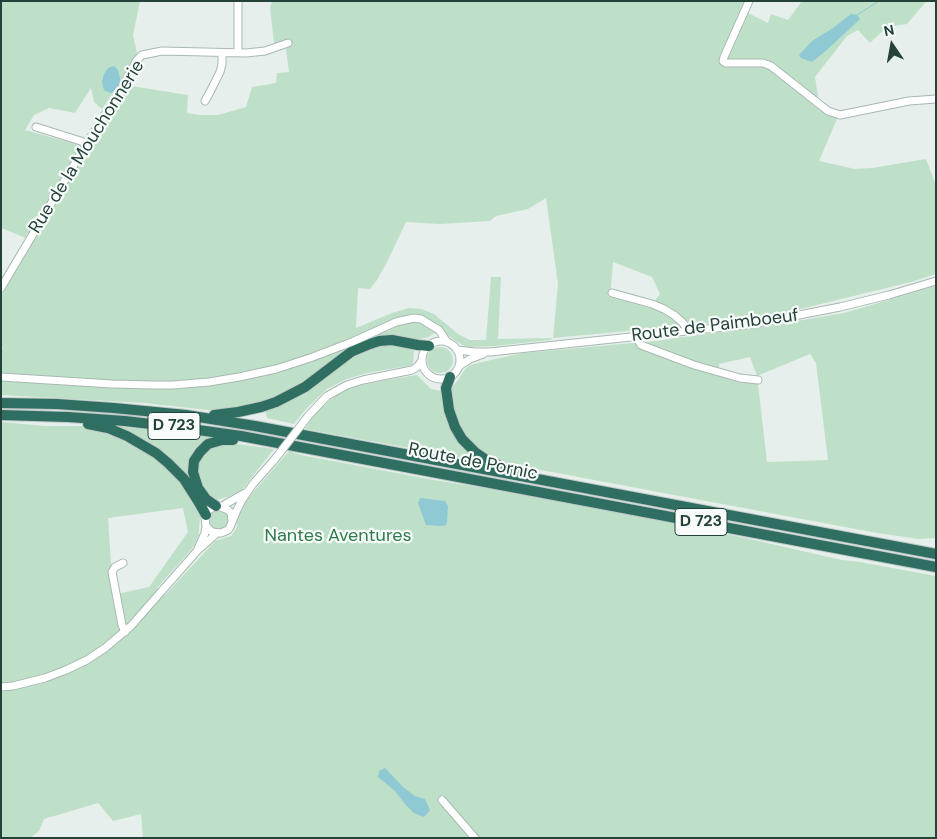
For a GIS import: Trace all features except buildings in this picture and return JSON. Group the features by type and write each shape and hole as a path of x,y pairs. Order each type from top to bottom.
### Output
{"highway":[{"path":"186,415 198,413 227,414 276,402 304,387 351,352 379,341 392,340 418,346 432,344"},
{"path":"450,377 446,388 449,410 462,439 485,459 504,467 521,471 531,477"},
{"name":"Route de Pornic","path":"1,403 98,406 186,415 294,432 936,554"},
{"name":"Route de Pornic","path":"1,415 125,421 241,436 936,567"},
{"path":"68,417 78,422 108,428 127,436 156,453 184,479 198,500 206,520"},
{"path":"219,506 206,499 198,488 193,472 196,458 204,447 215,441 222,440 267,444 279,443"}],"street":[{"path":"238,1 238,53"},
{"path":"748,1 724,57 723,61 726,63 763,63 771,66 828,111 840,116 909,101 936,99"},
{"name":"Rue de la Mouchonnerie","path":"1,288 137,60 142,55 162,52 246,53 288,43"},
{"path":"204,101 220,72 222,53"},
{"path":"36,127 87,143"},
{"name":"Route de Paimboeuf","path":"457,350 490,352 753,324 824,311 936,281"},
{"path":"612,293 664,309 682,322 689,331"},
{"path":"1,377 145,385 208,382 276,369 310,358 396,322 408,319 421,319 433,326 457,350 460,358 459,366 456,372 445,379 437,379 428,374 418,372 400,373 346,385 327,396 309,415 249,490 242,500 228,530 217,533 210,530 206,520"},
{"path":"400,373 417,367 422,361 424,353 436,338 437,333 433,326"},
{"path":"637,336 641,345 694,365 740,378 758,380"},
{"path":"432,344 447,342"},
{"name":"Route de Paimboeuf","path":"459,366 470,359 490,352"},
{"path":"422,361 428,374"},
{"path":"197,551 205,533 206,520 210,510 237,498 249,490"},
{"path":"219,506 228,510 232,520"},
{"path":"1,687 45,678 87,660 99,652 125,632 197,551 217,533"},
{"path":"123,563 114,566 112,572 125,632"},
{"path":"442,800 475,838"}],"green space":[{"path":"1,1 140,1 133,35 137,53 121,81 118,70 110,67 106,71 102,78 103,88 107,92 113,93 102,109 94,102 91,88 75,113 49,108 34,115 25,130 90,148 125,85 188,95 187,113 218,115 246,107 252,87 276,83 277,73 289,72 285,41 274,43 270,7 272,1 746,1 742,10 768,23 771,14 788,20 802,1 929,1 925,3 907,24 887,27 870,43 858,30 847,36 815,77 818,96 812,105 837,119 819,161 855,169 926,159 936,185 936,274 911,282 784,313 703,324 553,338 550,340 495,346 467,347 445,333 432,334 429,337 420,339 414,349 413,365 367,373 347,379 327,389 306,409 294,424 267,418 264,403 217,411 144,403 1,395 1,351 3,348 1,346 1,279 26,238 1,228","holes":["546,198 558,284 553,338 498,339 501,277 491,277 486,340 470,340 458,334 434,314 421,309 409,308 356,328 358,288 370,289 377,280 406,222 439,224 490,221 496,216 528,209","613,262 652,277 660,294 649,308 610,297"]},
{"path":"936,286 935,538 919,539 877,533 509,464 477,447 472,455 481,462 305,429 316,411 337,395 353,387 417,375 431,389 450,390 470,365 523,353 654,341 773,325 844,313","holes":["810,354 816,363 828,460 767,462 758,384 742,382 719,375 719,364 750,357 757,376"]},
{"path":"440,347 449,351 453,360 449,369 440,373 431,369 427,360 431,351"},
{"name":"Nantes Aventures","path":"1,422 46,426 127,426 207,436 213,449 219,445 230,443 274,449 242,490 228,497 215,500 200,516 198,542 157,588 165,595 215,541 231,536 237,527 236,512 289,451 301,455 434,480 549,498 741,537 842,560 936,576 936,838 143,838 141,814 113,821 98,803 44,819 39,831 30,838 1,838","holes":["183,508 188,532 149,587 113,595 108,518"]},
{"path":"215,509 223,509 229,515 229,523 223,529 215,529 209,523 209,515"}],"water":[{"path":"851,14 857,15 860,19 828,49 812,62 801,58 799,55 812,41"},
{"path":"114,66 118,70 121,81 113,93 111,93 105,91 102,81 107,69"},
{"path":"420,498 445,501 448,506 446,525 426,525 418,503"},
{"path":"385,768 403,787 415,796 425,799 430,810 424,817 414,813 395,791 378,777 379,771"}],"waterway":[{"path":"857,15 879,1"}]}
